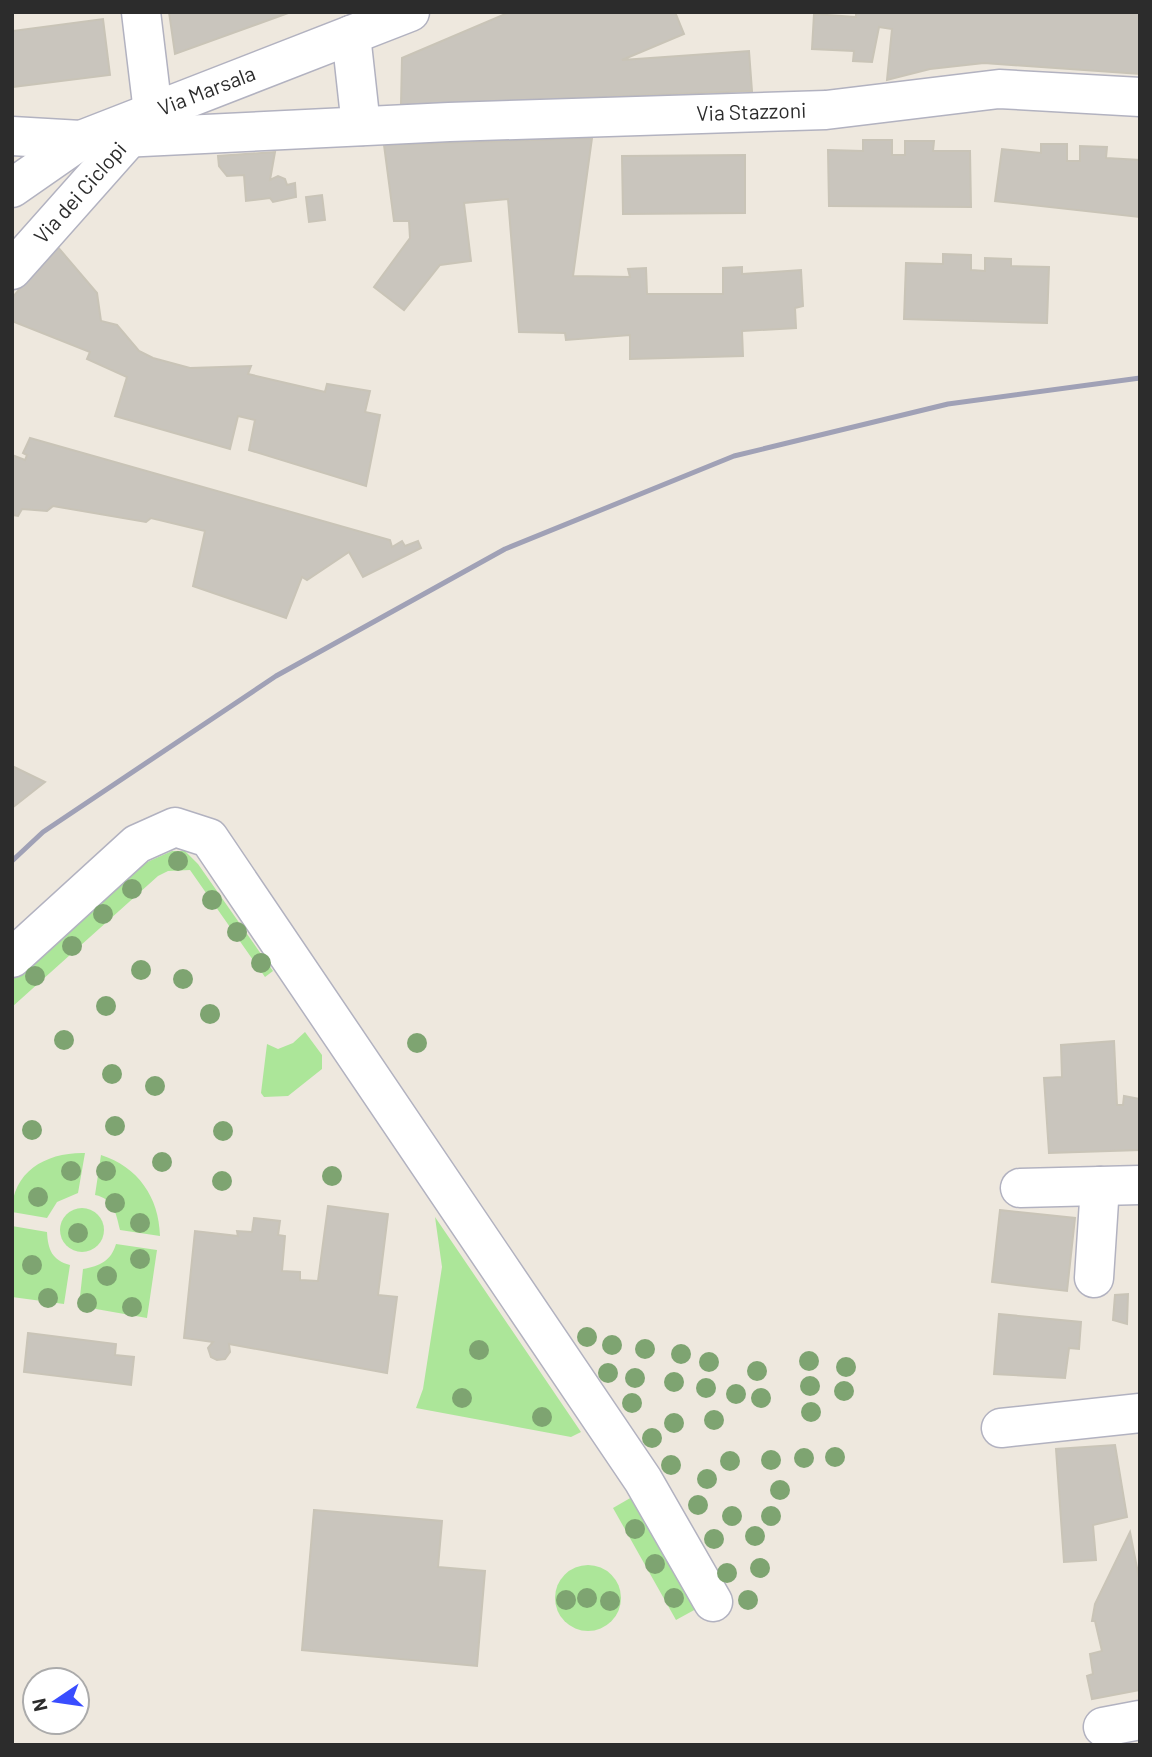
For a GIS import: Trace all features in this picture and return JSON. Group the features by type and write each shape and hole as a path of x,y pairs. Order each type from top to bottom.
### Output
{"street":[{"path":"141,12 144,122"},
{"name":"Via Marsala","path":"12,188 81,140 144,122 399,14"},
{"path":"351,35 361,126"},
{"name":"Via Stazzoni","path":"144,122 361,126 826,110 999,89 1140,97"},
{"name":"Via dei Ciclopi","path":"12,270 144,122"},
{"path":"12,136 81,140"},
{"path":"12,958 137,844 175,827 209,838 643,1480 713,1602"},
{"path":"1020,1188 1140,1185"},
{"path":"1094,1279 1100,1186"},
{"path":"1001,1428 1139,1416"},
{"path":"1103,1727 1140,1720"}],"green space":[{"path":"172,851 185,851 198,864 273,971 265,977 190,870 168,871 158,876 12,1007 12,980 145,863"},
{"path":"305,1032 322,1055 322,1069 288,1096 264,1097 261,1093 267,1044 278,1049 293,1043"},
{"path":"85,1153 78,1193 57,1202 47,1218 12,1212 18,1185 34,1167 58,1156"},
{"path":"101,1155 126,1167 144,1185 156,1209 160,1236 120,1230 110,1203 95,1195"},
{"path":"82,1208 98,1214 104,1230 98,1246 82,1252 66,1246 60,1230 66,1214"},
{"path":"435,1217 581,1432 571,1437 416,1408 423,1389 442,1267"},
{"path":"12,1226 47,1232 52,1253 70,1265 64,1304 12,1297"},
{"path":"116,1244 157,1250 147,1318 79,1306 83,1269 104,1262"},
{"path":"632,1497 696,1609 676,1620 613,1508"},
{"path":"588,1565 601,1568 611,1575 618,1585 621,1598 618,1611 611,1621 601,1628 588,1631 575,1628 565,1621 558,1611 555,1598 558,1585 565,1575 575,1568"}],"building":[{"path":"169,12 291,12 175,54"},
{"path":"510,12 675,12 684,34 622,60 749,51 752,91 401,105 402,58"},
{"path":"856,12 1140,12 1140,74 984,63 930,69 887,80 892,29 879,27 872,62 853,61 854,51 812,49 814,14 856,17"},
{"path":"103,19 110,75 12,87 12,28 13,31"},
{"path":"592,138 573,276 630,277 628,269 646,268 647,294 723,294 723,268 742,267 742,274 801,270 803,306 795,308 796,328 742,331 743,356 630,359 630,335 566,340 565,333 519,332 508,199 464,203 471,261 440,265 404,310 374,287 410,238 409,221 394,221 384,145"},
{"path":"863,140 892,140 892,155 905,155 905,141 934,141 933,151 970,151 971,207 829,206 828,150 863,151"},
{"path":"1041,144 1067,144 1067,161 1080,161 1080,146 1107,147 1106,158 1140,160 1139,217 995,201 1002,149 1041,153"},
{"path":"275,152 270,180 278,176 285,179 287,185 295,183 296,197 273,202 270,198 246,201 244,175 227,176 219,166 218,156"},
{"path":"745,155 745,213 623,214 622,156"},
{"path":"322,195 325,220 309,222 306,197"},
{"path":"56,245 97,293 101,321 117,325 139,351 153,358 190,368 251,366 248,374 325,392 327,384 370,391 365,412 380,415 366,486 249,450 255,420 238,416 230,449 115,416 127,377 87,359 90,352 12,321 12,298"},
{"path":"943,254 971,255 971,270 985,271 985,258 1011,259 1011,266 1049,267 1047,323 904,319 906,263 943,264"},
{"path":"30,438 390,540 392,547 402,541 405,546 418,541 421,548 363,577 349,552 307,580 302,577 286,618 193,586 205,531 151,518 146,522 53,506 47,511 22,509 18,516 12,515 12,455 25,460 27,455 23,453"},
{"path":"12,766 45,782 12,808"},
{"path":"1114,1041 1117,1105 1123,1105 1124,1096 1140,1099 1140,1150 1049,1153 1044,1078 1062,1077 1061,1045"},
{"path":"328,1206 388,1214 378,1295 397,1297 387,1373 229,1344 230,1352 225,1359 217,1360 211,1357 208,1348 213,1342 184,1338 195,1231 238,1236 237,1231 252,1232 254,1218 280,1221 278,1235 285,1236 282,1271 300,1272 300,1280 318,1281"},
{"path":"1000,1210 1075,1218 1067,1291 992,1282"},
{"path":"1128,1294 1127,1324 1113,1320 1115,1295"},
{"path":"999,1314 1081,1322 1079,1349 1069,1348 1065,1378 994,1374"},
{"path":"28,1333 116,1344 115,1355 134,1357 131,1385 24,1372"},
{"path":"1115,1445 1127,1517 1093,1525 1096,1560 1064,1562 1056,1449"},
{"path":"314,1510 442,1521 438,1567 485,1571 477,1666 302,1650"},
{"path":"1130,1532 1140,1583 1140,1690 1092,1699 1087,1676 1093,1674 1090,1654 1102,1651 1095,1621 1092,1621 1095,1604"}],"railway":[{"path":"12,861 43,832 276,676 505,549 734,456 948,404 1140,378"}]}
